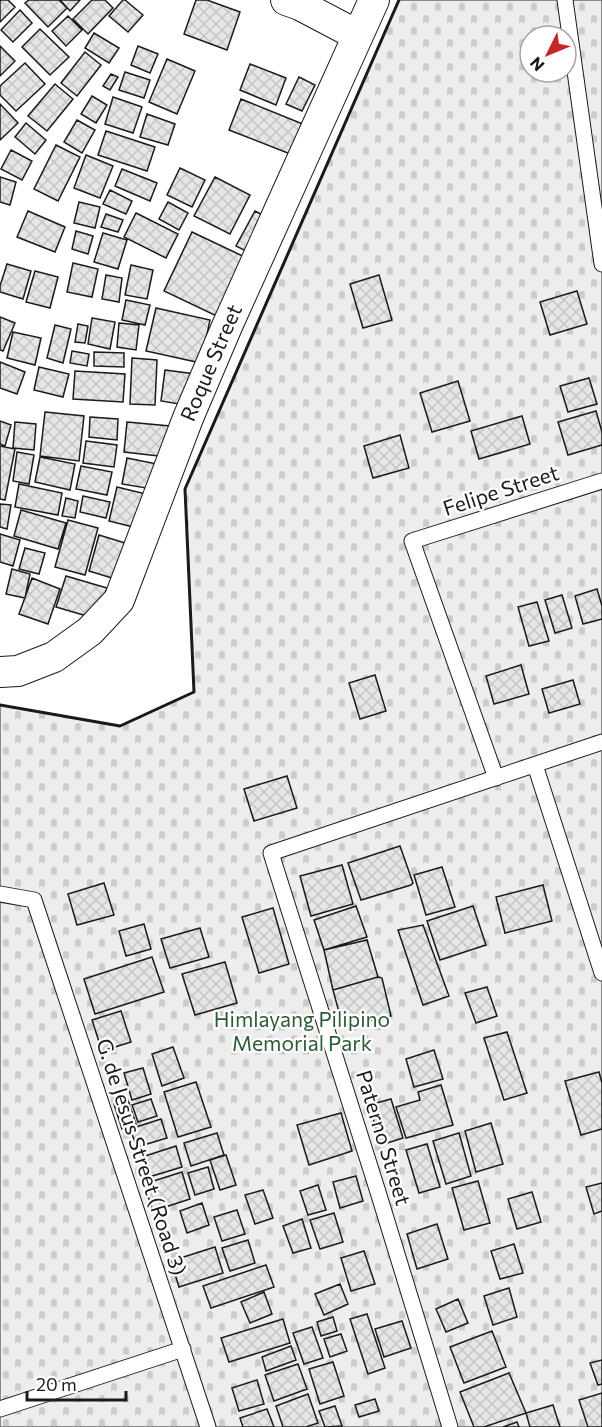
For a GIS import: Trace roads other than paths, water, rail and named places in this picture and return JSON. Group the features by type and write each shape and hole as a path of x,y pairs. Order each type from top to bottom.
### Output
{"street":[{"path":"286,0 357,35"},
{"name":"Roque Street","path":"0,672 18,671 54,657 90,631 119,600 188,418 374,0"}],"lane":[{"path":"565,0 597,192 602,264"},
{"name":"Felipe Street","path":"496,778 412,541 602,481"},
{"name":"Paterno Street","path":"450,1427 271,853 602,742"},
{"path":"535,765 602,973"},
{"name":"G. de Jesus Street (Road 3)","path":"0,894 34,900 208,1427"},
{"path":"0,1409 183,1349"}],"park label":[{"name":"Himlayang Pilipino Memorial Park","path":"302,1032"}]}
